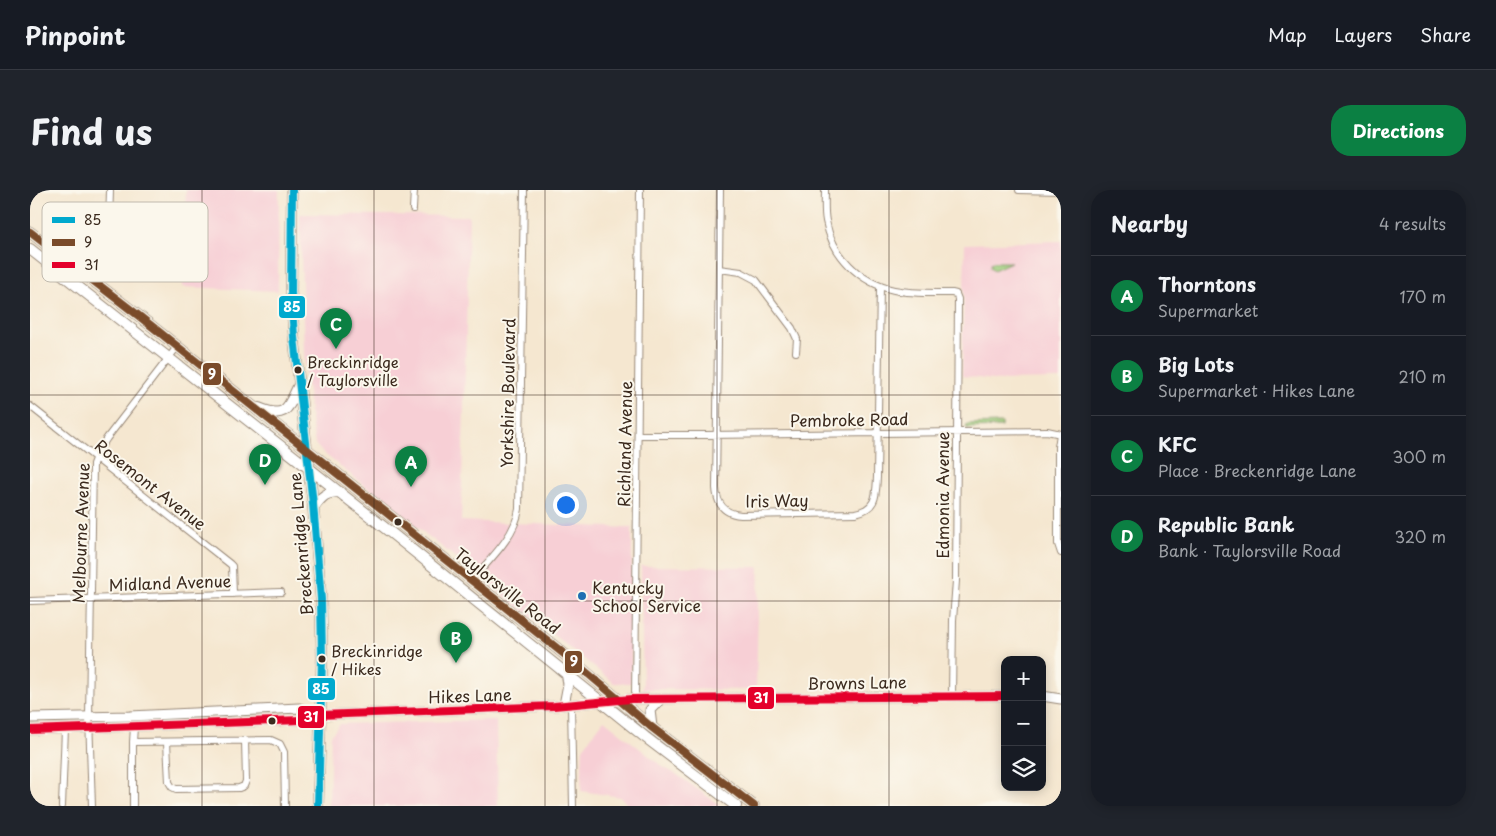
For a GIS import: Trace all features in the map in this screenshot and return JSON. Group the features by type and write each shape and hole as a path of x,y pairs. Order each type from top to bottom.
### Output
{"main road":[{"name":"Breckenridge Lane","path":"292,190 292,294 298,385 308,451 322,606 318,806"},
{"name":"Taylorsville Road","path":"30,232 42,241"},
{"name":"Taylorsville Road","path":"30,250 42,259"},
{"name":"Taylorsville Road","path":"72,282 340,492 645,737 736,806"},
{"name":"Taylorsville Road","path":"95,282 472,580 652,727 754,806"},
{"path":"247,403 277,414 289,406 298,385"},
{"path":"314,507 321,496 328,492 340,492"},
{"path":"566,672 568,705"},
{"name":"Browns Lane","path":"620,700 1001,696"},
{"path":"1046,697 1061,699"},
{"name":"Hikes Lane","path":"30,730 301,720 320,715 568,705 620,700"},
{"path":"652,727 650,710 660,700"},
{"name":"Hikes Lane","path":"30,718 299,708 320,715"}],"street":[{"path":"413,209 414,190"},
{"name":"Yorkshire Boulevard","path":"472,580 510,532 518,517 524,190"},
{"name":"Richland Avenue","path":"635,699 640,190"},
{"name":"Iris Way","path":"720,190 716,488 717,500 726,511 741,515 855,513 865,510 871,505 876,494 880,286"},
{"path":"825,190 826,220 830,236 838,252 846,263 859,274 880,286"},
{"path":"1019,190 1061,191"},
{"path":"719,270 741,272 756,280 792,328 797,339 796,352"},
{"name":"Edmonia Avenue","path":"880,286 904,292 956,294 958,299 956,581 953,620 952,696"},
{"name":"Melbourne Avenue","path":"92,806 89,717 92,469 95,457 107,438 178,347"},
{"name":"Rosemont Avenue","path":"30,406 230,564 232,566 233,594"},
{"name":"Pembroke Road","path":"638,435 1047,430 1061,434"},
{"path":"1061,434 1058,447 1058,544 1061,553"},
{"name":"Midland Avenue","path":"30,601 281,592"},
{"path":"568,705 572,806"},
{"path":"133,806 134,727"},
{"path":"62,806 65,729"},
{"path":"167,742 169,782 172,787 176,789 239,788 244,786 246,782 245,740"},
{"path":"133,742 276,741 283,748 285,756 285,806"}],"shaded area":[{"path":"186,190 279,190 278,291 182,287 182,282 208,282 208,202 186,202"},
{"path":"300,214 469,216 461,521 632,528 631,683 614,683 322,452 315,444 304,353"},
{"path":"1061,241 1061,379 994,380 962,376 965,244"},
{"path":"641,566 759,567 756,690 643,689"},
{"path":"496,720 498,806 329,806 331,735 340,724"},
{"path":"604,720 663,767 721,806 628,806 621,797 581,791 583,748"}],"green space":[{"path":"992,262 1011,262 994,270 990,267"},
{"path":"1002,423 1002,427 966,428 967,424"}],"transit line":[{"name":"85","path":"292,190 291,292 294,337 313,504 321,599 322,658 318,806"},
{"name":"9","path":"30,232 42,241"},
{"name":"9","path":"95,282 573,661 650,726 754,806"},
{"name":"31","path":"30,730 301,720 320,715 554,706 631,699 1001,696"}],"place":[{"name":"KFC","path":"336,349"},
{"name":"Breckinridge / Taylorsville","path":"298,370"},
{"name":"Republic Bank","path":"265,485"},
{"name":"Thorntons","path":"411,487"},
{"name":"Kentucky School Service","path":"582,596"},
{"name":"Breckinridge / Hikes","path":"322,659"},
{"name":"Big Lots","path":"456,663"}]}
